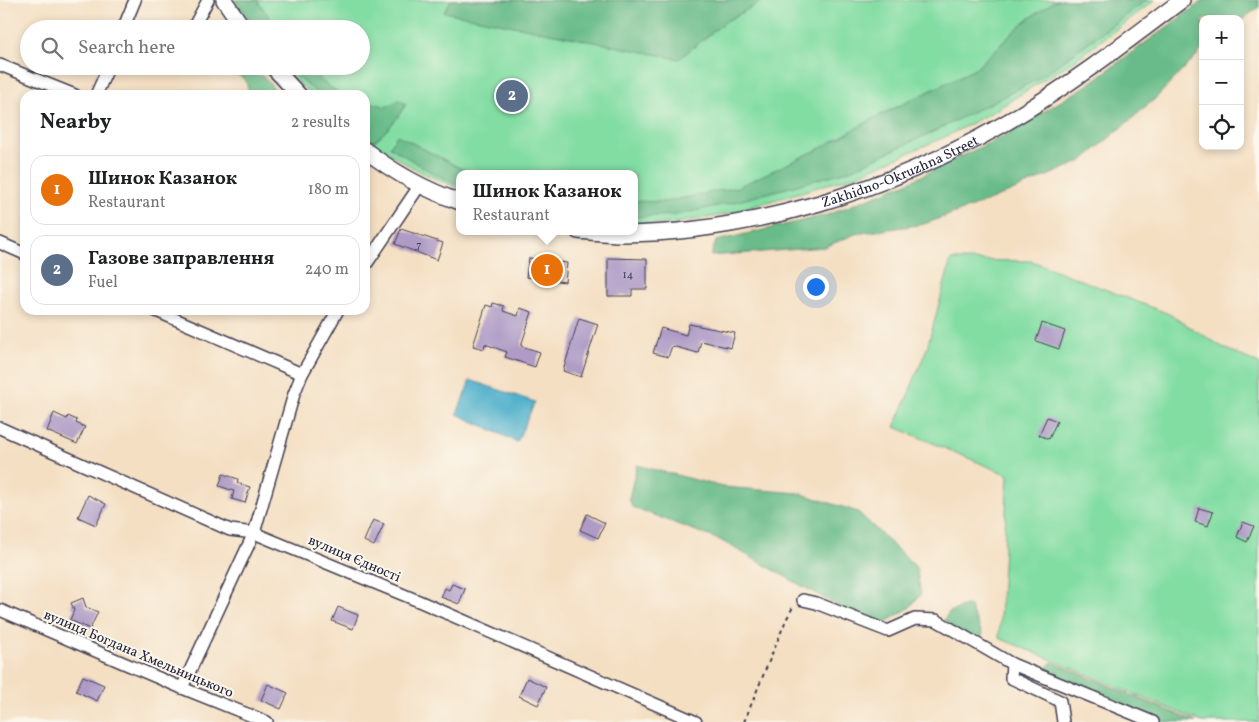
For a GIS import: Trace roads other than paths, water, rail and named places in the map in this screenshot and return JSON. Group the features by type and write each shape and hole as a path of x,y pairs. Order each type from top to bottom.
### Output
{"main road":[{"path":"224,0 238,20"},
{"name":"Zakhidno-Okruzhna Street","path":"638,233 727,225 823,202 864,188 944,155 1002,126 1092,68 1182,0"},
{"path":"280,75 294,90"},
{"path":"370,154 420,185 456,200"}],"street":[{"path":"127,20 135,0"},
{"path":"197,20 208,0"},
{"path":"0,65 20,73"},
{"path":"25,75 62,90"},
{"path":"98,90 105,75"},
{"path":"370,259 420,185"},
{"path":"0,243 20,252"},
{"path":"166,315 302,374"},
{"path":"182,688 254,533 294,394 302,374 335,315"},
{"name":"вулиця Єдності","path":"0,428 230,530 254,533 421,602 696,722"},
{"path":"803,600 888,631 914,619 936,620 1012,664 1153,722"},
{"name":"вулиця Богдана Хмельницького","path":"0,610 182,688 267,722"},
{"path":"1012,664 1011,678 1060,701 1063,722"}],"water":[{"path":"470,380 535,402 517,442 457,414"}],"place":[{"name":"Газове заправлення","path":"512,96"},
{"name":"Шинок Казанок","path":"547,270"}]}
